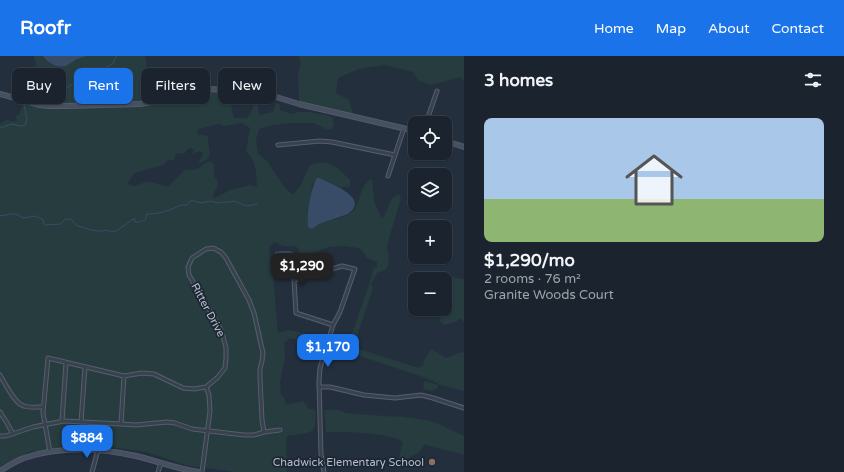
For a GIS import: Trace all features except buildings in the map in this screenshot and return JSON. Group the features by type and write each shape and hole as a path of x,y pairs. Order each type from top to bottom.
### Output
{"street":[{"path":"0,94 23,101 49,106 122,105 152,102 185,91 198,89 252,90 299,104 408,129"},
{"path":"428,116 437,91"},
{"path":"388,176 404,128"},
{"path":"278,145 320,141 332,142 395,156"},
{"path":"452,143 464,147"},
{"name":"Ritter Drive","path":"206,387 217,378 224,368 226,348 219,326 189,275 188,267 192,258 206,249 213,248 221,252 226,258 249,300 254,313 263,352 260,379 264,432"},
{"path":"324,472 319,374 321,362 355,269 342,266 294,280 296,313 334,325"},
{"path":"50,452 43,413 48,358 124,376 142,373 154,374 183,388 194,389 206,387 209,395 210,411 202,472"},
{"path":"62,421 66,363"},
{"path":"81,422 85,367"},
{"path":"0,375 17,402 22,406 30,408 43,407"},
{"path":"122,424 124,376"},
{"path":"319,387 335,388 364,396 395,398 421,395 464,408"},
{"path":"0,412 13,434"},
{"path":"0,436 6,436 34,427 62,421 136,425 167,422 192,429 244,435 254,435 280,430"},
{"path":"92,472 98,450"},
{"path":"0,471 16,461 50,452 98,450 137,456 181,469 199,472"},
{"path":"158,472 161,463"}],"green space":[{"path":"34,56 145,56 147,68 141,68 141,102 133,102 133,68 74,68 74,103 66,104 66,68 36,68"},
{"path":"298,56 464,56 464,81 460,77 431,85 418,80 413,72 385,65 359,69 338,78 336,93 349,100 353,114 299,101 298,74 301,62"},
{"path":"210,91 218,91 218,104 231,104 234,118 247,118 254,104 258,104 260,115 273,112 276,103 280,105 280,110 291,114 308,112 326,115 333,118 334,125 328,130 314,123 272,125 259,129 256,140 258,154 266,160 286,189 293,195 301,185 309,166 316,163 327,163 336,167 350,180 350,187 340,187 320,178 314,182 312,186 307,221 307,225 312,229 319,224 348,215 352,212 356,206 363,187 369,180 372,179 374,201 382,219 385,216 392,199 399,194 401,198 387,245 389,259 388,267 377,273 371,284 373,288 354,345 357,346 356,348 419,368 420,366 422,367 431,349 446,358 464,352 464,391 444,386 423,377 336,348 336,345 347,348 372,276 373,268 377,267 377,262 366,257 363,251 358,248 343,246 329,247 300,256 299,250 296,246 283,246 275,242 271,245 269,250 273,275 278,333 288,330 299,332 320,340 320,344 313,344 290,338 284,343 285,358 280,382 281,395 284,398 286,405 303,401 309,409 313,409 316,412 315,425 310,432 287,436 287,472 236,472 189,466 147,452 102,446 66,445 48,450 29,452 0,467 0,124 6,120 17,121 16,116 19,115 22,106 20,104 30,104 40,107 129,106 141,103 210,104","holes":["242,123 250,128 246,151 250,155 254,164 257,187 251,185 230,190 215,198 213,195 218,182 214,176 214,165 209,161 197,169 185,170 169,186 151,182 145,182 135,186 127,184 137,172 163,165 168,160 175,159 176,153 184,154 191,148 194,150 192,154 199,151 203,153 199,163 207,159 210,153 208,136 197,134 198,129 219,124 223,126"]},
{"path":"452,277 464,279 464,323 462,319 444,325 440,321 441,316 452,316"},
{"path":"424,381 438,385 437,389 434,389 434,391 423,389"},
{"path":"324,410 339,410 346,413 397,416 427,420 464,436 464,455 425,444 418,453 405,460 396,469 403,442 377,434 326,432"}],"water":[{"path":"43,56 86,56 77,59 66,66 59,66 47,61"},
{"path":"317,178 320,178 347,192 355,202 354,208 348,214 319,224 312,229 308,227 308,209"},
{"path":"290,251 296,254 295,266 283,265 277,268 275,252"}],"waterway":[{"path":"66,88 83,79 90,83 92,82 91,78 113,64 117,56"},
{"path":"0,128 12,124 21,126 25,125 27,120 24,104"},
{"path":"0,216 11,214 16,214 23,218 36,216 43,220 44,224 46,225 61,224 65,219 68,219 78,226 91,230 107,230 112,232 133,219 135,219 135,222 141,222 146,219 147,214 161,213 179,206 187,205 190,201 201,203 211,201 218,203 234,201 247,206 257,204"}],"place":[{"name":"Chadwick Elementary School","path":"432,462"}]}
